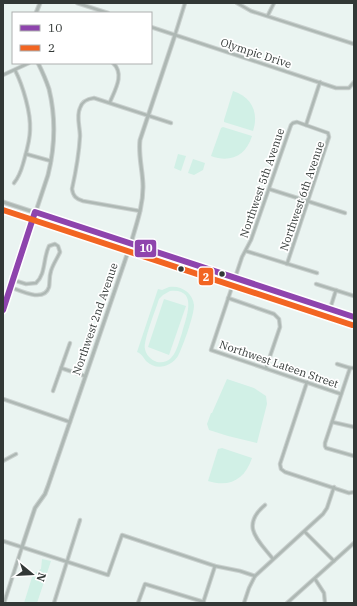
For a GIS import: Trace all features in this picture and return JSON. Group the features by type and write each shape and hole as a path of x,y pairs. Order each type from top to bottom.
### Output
{"street":[{"path":"77,3 105,12"},
{"path":"175,35 185,3"},
{"path":"237,3 251,11 268,15 354,44"},
{"path":"268,15 274,3"},
{"name":"Olympic Drive","path":"152,27 336,88 349,88 354,82"},
{"name":"Northwest 2nd Avenue","path":"4,603 35,508 46,491 131,243 140,211 143,185 139,148 140,140 175,35"},
{"path":"3,75 27,64"},
{"path":"3,310 48,175 51,161 54,134 53,118 48,88 38,64"},
{"path":"110,102 120,77 115,64"},
{"path":"14,183 18,178 26,154 30,130 25,96 21,82 15,70"},
{"path":"306,125 320,82"},
{"path":"140,211 83,201 76,198 73,194 72,188 80,134 78,114 80,107 83,102 94,98 171,123"},
{"name":"Northwest 5th Avenue","path":"211,350 242,257 251,240 292,124 297,122 306,125"},
{"name":"Northwest 6th Avenue","path":"287,264 329,137 328,133 306,125"},
{"path":"26,154 51,161"},
{"path":"269,189 346,214"},
{"path":"3,202 354,317"},
{"path":"10,287 36,295 43,294 47,291 50,283 51,270 60,252 58,246 55,244 49,246 42,276 36,283 26,284 13,280"},
{"path":"246,250 317,273"},
{"path":"316,284 354,296"},
{"path":"330,309 336,290"},
{"path":"228,298 274,314 279,319 280,327 266,368"},
{"path":"53,391 70,343"},
{"name":"Northwest Lateen Street","path":"211,350 341,394"},
{"path":"337,364 354,368"},
{"path":"61,368 85,376"},
{"path":"350,368 325,446 354,456"},
{"path":"307,382 280,467 285,472 352,493 354,492"},
{"path":"3,399 70,422"},
{"path":"332,422 354,427"},
{"path":"3,461 16,454"},
{"path":"244,603 255,576 326,511 334,487"},
{"path":"265,505 256,514 253,528 255,537 274,559"},
{"path":"54,603 80,520"},
{"path":"305,531 334,561"},
{"path":"3,541 108,575 122,535 215,566 232,569 255,576"},
{"path":"287,603 354,543"},
{"path":"138,603 145,584 203,603 215,566"},
{"path":"315,579 324,593 325,603"}],"green space":[{"path":"233,91 245,97 252,106 255,118 253,131 224,122"},
{"path":"223,127 252,136 246,149 236,156 225,159 211,156 221,128"},
{"path":"178,154 186,156 181,171 174,168"},
{"path":"193,159 205,163 203,170 194,175 188,173"},
{"path":"169,287 178,287 186,291 193,301 194,310 178,356 171,363 159,367 150,364 137,352 158,289 162,290","holes":["170,291 179,291 185,294 188,299 188,312 182,333 173,356 164,362 157,362 146,353 145,345 148,332 159,299"]},
{"path":"164,299 186,306 169,355 148,347"},
{"path":"227,379 254,388 266,396 267,404 257,443 209,430 207,424"},
{"path":"222,448 252,458 245,471 236,480 223,483 208,481 218,449"},
{"path":"42,559 51,561 37,603 24,603 33,574 41,569"}],"transit line":[{"name":"2","path":"3,210 352,325"},
{"name":"10","path":"3,310 35,212 354,317"}]}
